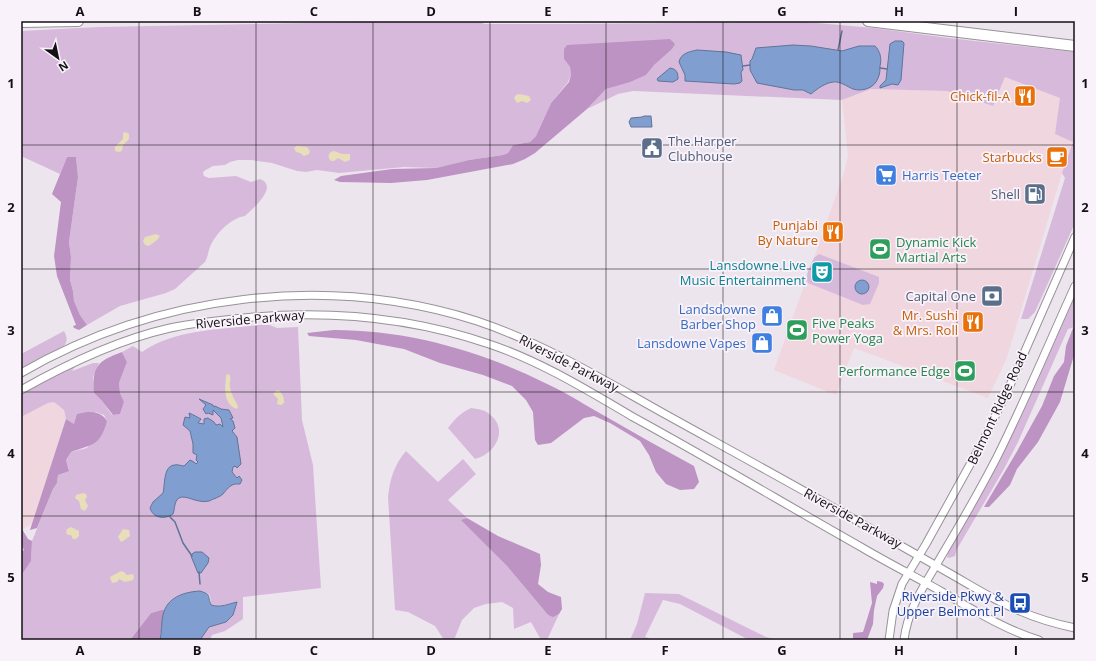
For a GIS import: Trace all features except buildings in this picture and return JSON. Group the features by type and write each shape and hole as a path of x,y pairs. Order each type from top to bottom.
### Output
{"highway":[{"path":"21,22 78,21"},
{"path":"868,21 949,32 1073,44"}],"main road":[{"name":"Belmont Ridge Road","path":"889,640 890,624 896,599 902,584 973,462 996,417 1075,237"},
{"name":"Belmont Ridge Road","path":"904,640 909,615 916,598 996,457 1025,399 1075,286"},
{"name":"Riverside Parkway","path":"21,373 75,345 127,325 175,311 222,302 273,297 330,296 371,299 429,309 504,331 549,350 936,565 999,602 1018,611 1050,622 1075,628"},
{"name":"Riverside Parkway","path":"21,390 99,351 151,333 187,325 256,316 328,314 388,320 437,329 490,344 556,373 742,477 908,574 997,623 1039,640"}],"shaded area":[{"path":"480,21 484,24 806,22 874,28 1075,52 1075,223 1035,312 1028,319 1021,319 1065,178 1062,173 1073,142 1055,134 1060,98 1005,77 993,106 947,91 871,89 842,100 633,91 618,94 587,109 606,89 646,75 655,64 564,59 570,67 571,75 568,82 551,103 536,136 530,142 513,145 508,153 503,155 469,160 436,168 404,167 339,173 317,170 306,172 297,171 272,163 238,160 225,165 213,166 204,171 204,176 209,178 236,176 251,182 260,179 265,182 267,187 266,192 259,203 245,216 234,220 224,227 210,247 205,262 175,289 120,306 87,325 80,315 74,301 70,280 71,257 69,242 78,177 76,157 67,157 60,174 21,156 21,31 98,27"},
{"path":"670,39 675,44 672,49 655,64 646,75 630,82 606,89 587,109 535,153 525,159 513,164 427,180 391,183 340,182 334,180 341,176 392,169 436,168 508,153 513,145 530,142 536,136 551,103 569,82 571,75 570,67 564,59 564,49 567,45"},
{"path":"1005,77 1061,98 1055,134 1073,142 1062,173 1006,360 988,398 854,348 836,395 774,370 844,173 848,156 842,100 871,89 947,91 993,106"},
{"path":"67,157 76,157 78,177 69,242 71,257 70,280 74,301 80,315 87,325 79,330 73,326 76,325 57,276 54,256 61,202 52,194"},
{"path":"819,254 879,277 879,283 870,304 863,305 808,283 808,270 814,258"},
{"path":"1075,295 1075,327 1068,329 1018,442 1004,469 957,549 955,556 949,558 947,557 949,550 1007,446"},
{"path":"270,325 277,328 298,327 302,420 313,465 321,588 243,597 243,619 225,631 212,635 210,640 200,640 209,627 226,622 233,615 237,602 215,606 211,605 210,596 207,593 198,592 177,596 171,601 165,610 151,613 130,640 21,640 21,576 31,561 32,541 53,489 57,483 58,475 69,470 66,460 71,452 87,448 107,421 104,415 96,412 74,424 66,419 64,410 54,402 48,403 21,417 21,394 76,365 72,371 93,363 99,363 93,377 94,393 112,415 120,414 124,402 120,393 119,383 127,362 122,352 133,346 142,352 155,344 169,339 198,332"},
{"path":"1075,327 1075,352 1060,402 1038,442 1017,469 1010,485 989,507 984,507 1042,406 1054,376 1064,362 1066,346 1073,328"},
{"path":"334,330 361,331 415,338 467,351 493,360 550,385 694,466 699,482 694,489 680,490 666,484 656,472 649,455 640,441 610,423 594,416 584,418 551,443 538,445 535,440 533,412 526,400 512,386 483,375 440,363 404,349 356,340 309,336 307,333"},
{"path":"64,331 67,338 64,346 21,368 21,354"},
{"path":"122,352 127,362 119,383 120,393 124,402 120,414 113,415 94,393 94,377 95,371 102,362"},
{"path":"54,402 64,410 66,419 33,523 21,530 21,417 48,403"},
{"path":"471,408 482,410 495,419 499,433 498,440 489,452 475,459 448,428 458,416"},
{"path":"93,412 103,416 107,421 102,435 95,443 71,452 66,460 69,471 58,475 57,483 53,489 37,528 30,530 66,419 74,424 77,414"},
{"path":"406,451 438,482 463,459 476,474 448,500 467,518 462,520 507,566 548,615 553,616 559,614 547,640 541,640 531,622 514,629 513,608 502,602 486,604 474,608 462,620 454,640 444,640 435,626 408,612 395,610 388,497 393,472"},
{"path":"467,518 498,536 540,554 541,565 538,584 548,592 561,597 562,609 559,614 553,617 548,615 507,566 461,520"},
{"path":"22,529 28,539 32,541 31,561 21,576 21,552 24,550 21,544"},
{"path":"877,581 884,584 877,596 873,624 867,640 854,640 853,633 863,632 872,603 870,582 877,584"},
{"path":"645,593 679,594 766,637 778,640 749,640 680,604 663,600 645,637 649,638 648,640 630,640 637,624"},
{"path":"165,610 160,640 130,640 151,613"}],"sand":[{"path":"519,94 529,96 531,100 527,103 522,101 517,103 514,98"},
{"path":"126,132 129,134 129,139 123,145 122,151 115,151 115,147 123,139 123,133"},
{"path":"297,146 307,147 310,151 309,154 304,156 296,152 294,148"},
{"path":"334,151 342,154 350,154 350,160 345,162 338,158 331,161 329,155 330,152"},
{"path":"156,234 160,236 157,240 149,246 145,245 143,241 145,237"},
{"path":"229,374 231,390 238,406 237,409 232,407 227,400 225,386 226,375"},
{"path":"278,390 282,394 284,400 284,403 281,405 277,404 278,399 273,394"},
{"path":"83,493 86,494 87,497 85,500 88,506 85,511 81,509 79,501 75,498 76,495"},
{"path":"71,527 79,531 79,536 76,539 73,539 71,535 66,533 67,529"},
{"path":"123,529 129,530 130,536 121,542 118,537"},
{"path":"121,571 127,575 133,574 133,580 125,582 119,579 117,582 112,583 110,577"}],"water":[{"path":"895,41 902,41 904,43 901,80 898,85 892,84 880,88 886,80 890,44"},
{"path":"793,45 842,51 859,46 875,46 881,57 879,76 874,84 868,88 857,90 841,83 833,82 818,88 811,94 803,90 794,90 757,83 750,70 750,61 756,48"},
{"path":"697,50 726,52 741,55 743,70 741,72 742,81 734,84 685,81 685,75 679,62 680,59 686,53"},
{"path":"670,68 677,72 678,79 673,82 658,81 657,79"},
{"path":"651,116 652,127 631,127 629,122 631,118"},
{"path":"859,280 865,280 869,284 869,290 865,294 859,294 855,290 855,284"},
{"path":"199,399 213,405 214,407 229,410 233,418 230,419 233,421 235,428 232,431 237,437 241,464 237,468 235,466 233,467 232,472 237,478 239,476 242,480 240,484 232,485 222,495 209,501 205,502 185,497 179,498 175,503 173,514 166,517 156,516 150,508 153,502 163,493 165,476 168,468 176,465 184,466 190,460 196,464 198,462 196,460 197,455 193,453 193,444 190,431 183,425 185,417 190,418 189,413 201,419 198,423 204,424 204,419 208,418 216,425 220,424 223,427 221,418 213,410 213,415 208,413 206,414 203,409 206,405"},
{"path":"195,552 202,552 209,558 208,563 201,573 198,573 191,556"},
{"path":"200,591 208,595 211,605 221,606 237,602 233,615 226,622 209,627 200,640 160,640 163,615 168,604 182,594"}],"waterway":[{"path":"838,50 842,31"},
{"path":"743,66 750,65"},
{"path":"880,68 887,69"},
{"path":"170,517 175,522 183,543 192,556"},
{"path":"199,572 200,584"}],"place":[{"name":"Chick-fil-A","path":"1025,96"},
{"name":"The Harper Clubhouse","path":"652,148"},
{"name":"Starbucks","path":"1057,157"},
{"name":"Harris Teeter","path":"886,175"},
{"name":"Shell","path":"1035,194"},
{"name":"Punjabi By Nature","path":"833,232"},
{"name":"Dynamic Kick Martial Arts","path":"880,249"},
{"name":"Lansdowne Live Music Entertainment","path":"822,272"},
{"name":"Capital One","path":"992,296"},
{"name":"Landsdowne Barber Shop","path":"772,316"},
{"name":"Mr. Sushi & Mrs. Roll","path":"973,322"},
{"name":"Five Peaks Power Yoga","path":"797,330"},
{"name":"Lansdowne Vapes","path":"762,343"},
{"name":"Performance Edge","path":"965,371"},
{"name":"Riverside Pkwy & Upper Belmont Pl","path":"1020,603"}]}
